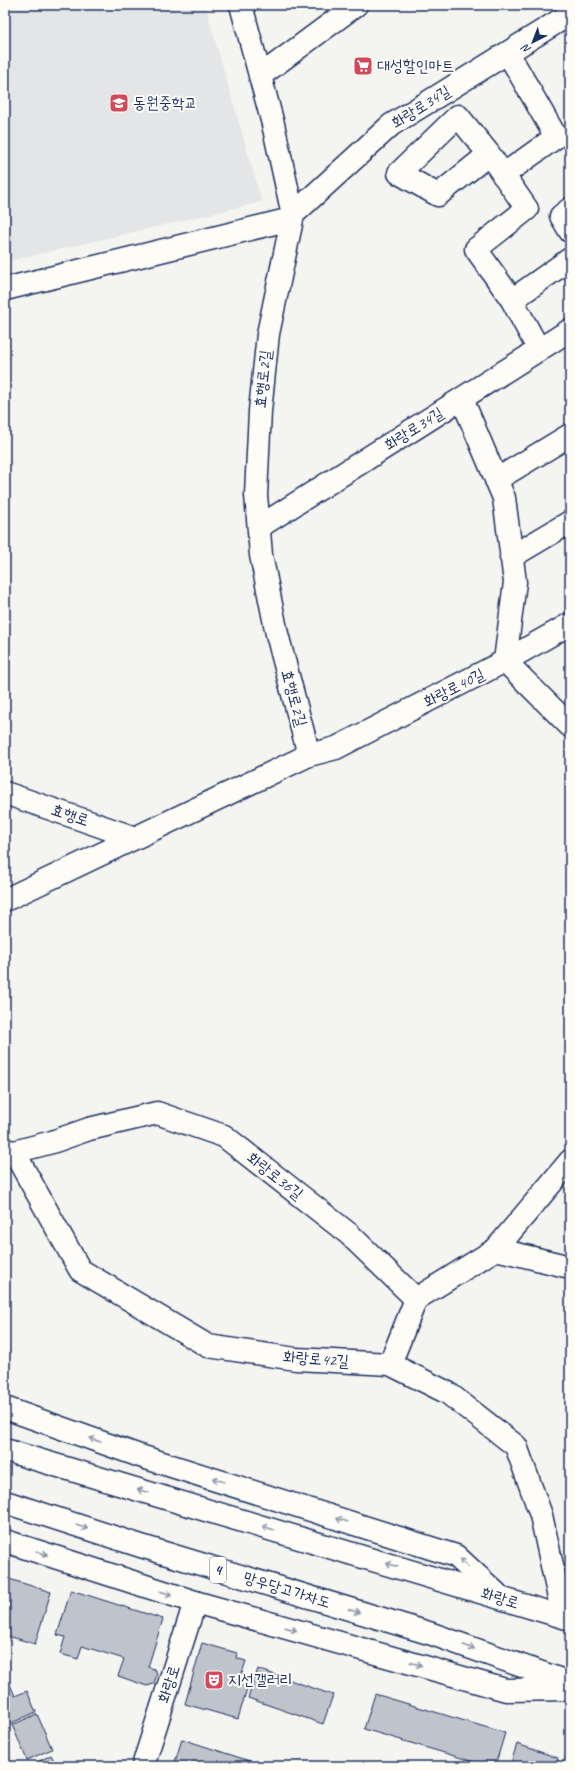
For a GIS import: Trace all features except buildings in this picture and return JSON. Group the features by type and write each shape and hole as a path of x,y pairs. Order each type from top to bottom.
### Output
{"street":[{"name":"효행로2길","path":"241,5 272,124 292,215 268,334 260,411 256,495 261,555 277,634 309,755"},
{"path":"260,76 356,5"},
{"name":"화랑로34길","path":"5,290 287,220 391,125 565,16"},
{"path":"503,175 556,137 508,52"},
{"path":"489,154 526,209 476,249 512,300 540,350"},
{"path":"570,209 561,216 570,231"},
{"path":"512,300 570,259"},
{"name":"화랑로34길","path":"259,527 570,330"},
{"path":"462,399 504,498 515,582 505,662 570,726"},
{"path":"496,480 570,435"},
{"path":"511,556 570,522"},
{"name":"화랑로40길","path":"309,755 336,748 505,662 570,624"},
{"path":"5,900 309,755"},
{"name":"효행로","path":"5,793 135,838"},
{"name":"화랑로36길","path":"9,1151 52,1142 89,1130 157,1114 224,1136 349,1234 416,1299"},
{"name":"화랑로42길","path":"9,1151 80,1270 208,1346 296,1359 390,1364 448,1393 516,1446 541,1515 566,1617"},
{"path":"390,1364 416,1299 496,1249 570,1162"},
{"path":"496,1249 570,1267"},
{"path":"5,1408 140,1456 456,1556 503,1599"},
{"name":"화랑로","path":"5,1450 566,1617"},
{"name":"망우당고가차도","path":"5,1502 148,1548 432,1634 570,1683"},
{"path":"5,1541 195,1602 506,1690 570,1689"},
{"name":"화랑로","path":"143,1766 195,1602"}],"path":[{"path":"563,1766 570,1742"}],"shaded area":[{"name":"동원중학교","path":"5,5 205,5 262,202 5,262"}],"place":[{"name":"대성할인마트","path":"363,66"},
{"name":"동원중학교","path":"119,103"},
{"name":"지선갤러리","path":"214,1680"}]}
